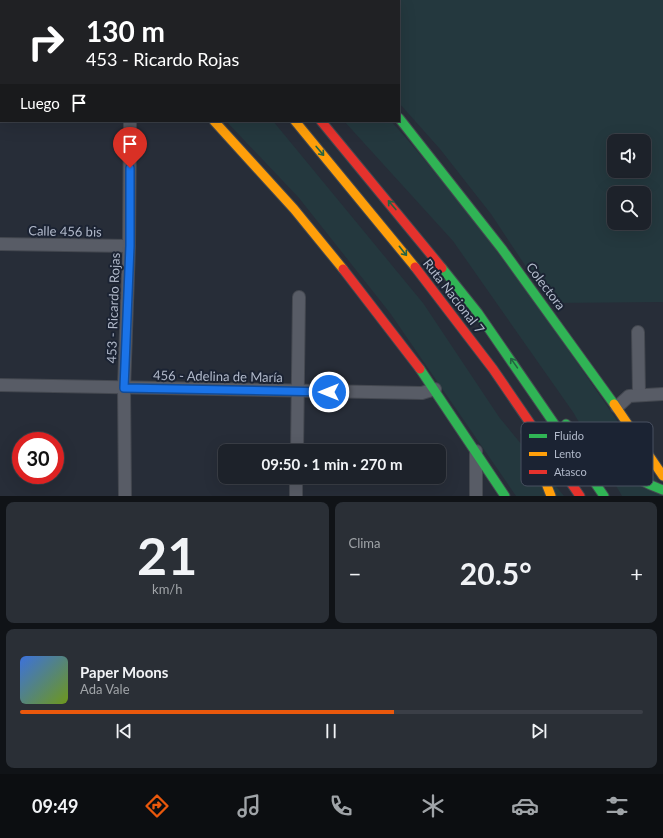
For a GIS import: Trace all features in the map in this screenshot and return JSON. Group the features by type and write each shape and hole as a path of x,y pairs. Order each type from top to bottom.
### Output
{"main road":[{"name":"Colectora","path":"400,119 441,169 497,243 627,422"},
{"path":"215,122 299,215 358,287 435,389 505,496"},
{"name":"Ruta Nacional 7","path":"296,122 389,234 464,328 531,422"},
{"name":"Ruta Nacional 7","path":"321,122 404,220 478,313 554,422"},
{"path":"491,366 521,423"},
{"path":"536,395 563,422"},
{"name":"Colectora","path":"653,461 663,476"},
{"path":"547,486 551,496"},
{"name":"Ruta Nacional 7","path":"574,486 580,496"},
{"name":"Ruta Nacional 7","path":"597,486 604,496"},
{"path":"650,486 663,490"}],"street":[{"name":"453 - Ricardo Rojas","path":"125,496 124,388 130,246 130,122"},
{"name":"Calle 456 bis","path":"0,244 130,246"},
{"path":"297,444 299,297"},
{"path":"638,332 639,394"},
{"name":"456 - Adelina de María","path":"0,385 298,392 422,393 435,389"},
{"path":"617,407 629,396 639,394 663,394"},
{"path":"476,450 476,496"},
{"path":"296,484 296,496"}],"shaded area":[{"path":"400,0 663,0 663,302 550,303 491,214 440,149 400,104"},
{"path":"227,122 274,122 423,303 499,417 521,444 521,486 556,486 564,496 516,496 390,313 299,198"},
{"path":"345,122 392,122 428,164 499,254 618,422 579,422 453,241"},
{"path":"653,474 663,489 663,496 622,496 616,486 653,486"}],"traffic: fast":[{"path":"400,119 502,249 614,404"},
{"path":"442,268 478,313 553,422"},
{"path":"420,369 505,496"},
{"path":"597,486 604,496"},
{"path":"653,486 663,490"}],"traffic: slow":[{"path":"215,122 294,209 343,269"},
{"path":"296,122 415,267"},
{"path":"614,404 626,422"},
{"path":"653,461 663,476"},
{"path":"547,486 551,496"}],"traffic: jam":[{"path":"322,122 442,268"},
{"path":"415,267 493,369 529,422"},
{"path":"343,269 420,369"},
{"path":"573,486 580,496"}],"route":[{"path":"130,168 130,246 124,388 329,392"}]}
